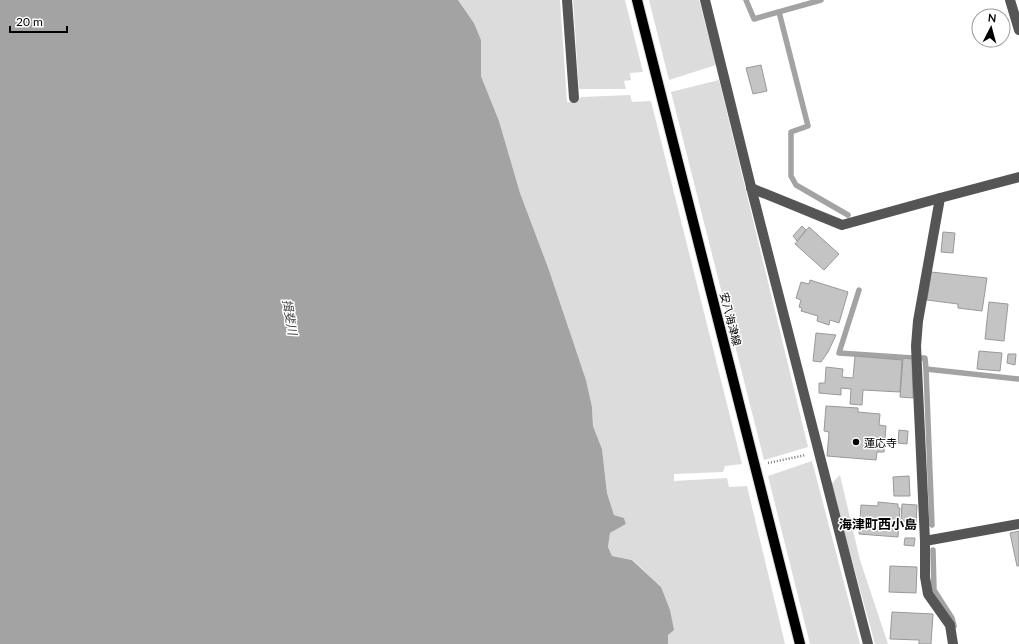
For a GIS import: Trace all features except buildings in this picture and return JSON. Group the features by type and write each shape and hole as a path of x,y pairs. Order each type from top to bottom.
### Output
{"main road":[{"name":"安八海津線","path":"637,0 800,644"}],"street":[{"path":"567,0 574,98"},
{"path":"705,0 751,188 868,644"},
{"path":"1010,0 1019,30"},
{"path":"751,188 842,225 1019,177"},
{"path":"940,198 918,321 916,346 926,541 925,577 928,594 950,625 953,644"},
{"path":"926,541 1019,524"}],"path":[{"path":"756,466 818,452"}],"shaded area":[{"path":"458,0 560,0 567,102 577,102 581,97 630,95 632,102 651,101 742,464 725,466 723,472 674,474 674,481 727,478 729,487 747,486 785,644 668,644 661,587 633,560 612,556 608,547 610,533 626,524 624,518 614,515 607,493 602,449 593,426 592,407 586,380 549,270 520,193 499,121 481,76 481,40 474,23"},
{"path":"573,0 625,0 643,72 630,73 631,80 624,81 626,89 579,89"},
{"path":"649,0 699,0 716,65 669,80"},
{"path":"719,80 808,447 764,460 671,92"},
{"path":"812,461 860,644 810,644 768,476"},
{"path":"840,475 860,560 888,644 875,644 831,484"}],"water":[{"name":"揖斐川","path":"0,0 458,0 474,23 481,40 481,76 499,121 520,193 549,270 586,380 592,407 593,426 602,449 607,493 614,515 624,518 626,524 610,533 608,547 612,556 632,560 661,587 670,610 674,630 668,635 668,644 0,644"}],"waterway":[{"path":"746,0 754,19 821,0"},
{"path":"779,12 808,126 791,132 791,176 796,185 848,215"},
{"path":"859,290 839,353 913,358"},
{"path":"922,358 925,358 926,369"},
{"path":"932,525 926,369 1019,379"},
{"path":"933,550 934,590 952,618 954,626"}],"place":[{"name":"蓮応寺","path":"856,442"}],"district":[{"name":"海津町西小島","path":"878,524"}]}
